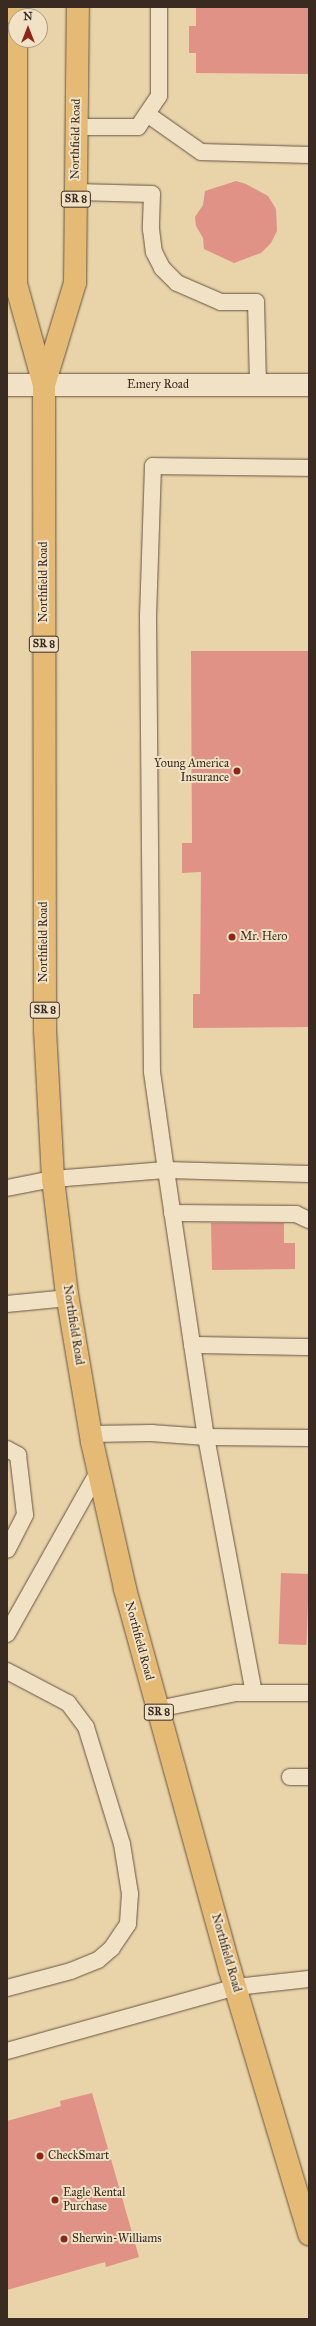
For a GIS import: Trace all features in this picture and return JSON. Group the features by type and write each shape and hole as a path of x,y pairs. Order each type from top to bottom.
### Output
{"main road":[{"name":"Northfield Road","path":"44,385 75,283 78,7"},
{"name":"Northfield Road","path":"16,48 16,284 44,385 45,1023 53,1179 68,1298 90,1434 125,1589 236,1987 309,2234"},
{"name":"Emery Road","path":"7,385 309,385"}],"lane":[{"path":"76,127 138,127 147,114 159,96 159,7"},
{"path":"147,114 201,152 309,155"},
{"path":"76,192 152,194 151,229 154,252 162,268 177,283 214,300 256,302 258,385"},
{"path":"254,1694 206,1437 172,1213 152,1064 148,617 153,466 309,468"},
{"path":"7,1188 53,1179 166,1170 309,1174"},
{"path":"172,1213 296,1214 309,1220"},
{"path":"7,1304 68,1298"},
{"path":"192,1345 309,1347"},
{"path":"90,1434 151,1432 206,1437 309,1438"},
{"path":"7,1449 18,1455 25,1515 7,1550"},
{"path":"7,1634 98,1472"},
{"path":"7,1671 68,1703 86,1727 122,1844 130,1894 128,1924 112,1948 98,1960 71,1971 7,1988"},
{"path":"158,1709 236,1694 309,1693"},
{"path":"290,1777 309,1777"},
{"path":"7,2051 236,1987 309,1979"}],"building":[{"path":"196,7 309,7 309,74 196,73 196,53 189,53 189,26 196,26"},
{"path":"236,181 246,184 268,196 276,209 277,231 271,243 261,253 234,263 204,249 203,238 196,226 195,217 203,205 205,191"},
{"path":"191,651 309,651 309,1027 193,1028 193,994 200,994 201,872 182,873 182,843 192,843"},
{"path":"211,1223 284,1223 284,1243 295,1243 295,1269 212,1270"},
{"path":"281,1573 309,1574 307,1645 279,1644"},
{"path":"92,2093 139,2257 106,2267 105,2262 7,2290 7,2121 61,2106 60,2101"}],"place":[{"name":"Young America Insurance","path":"237,771"},
{"name":"Mr. Hero","path":"232,937"},
{"name":"CheckSmart","path":"40,2156"},
{"name":"Eagle Rental Purchase","path":"55,2200"},
{"name":"Sherwin-Williams","path":"64,2239"}]}
